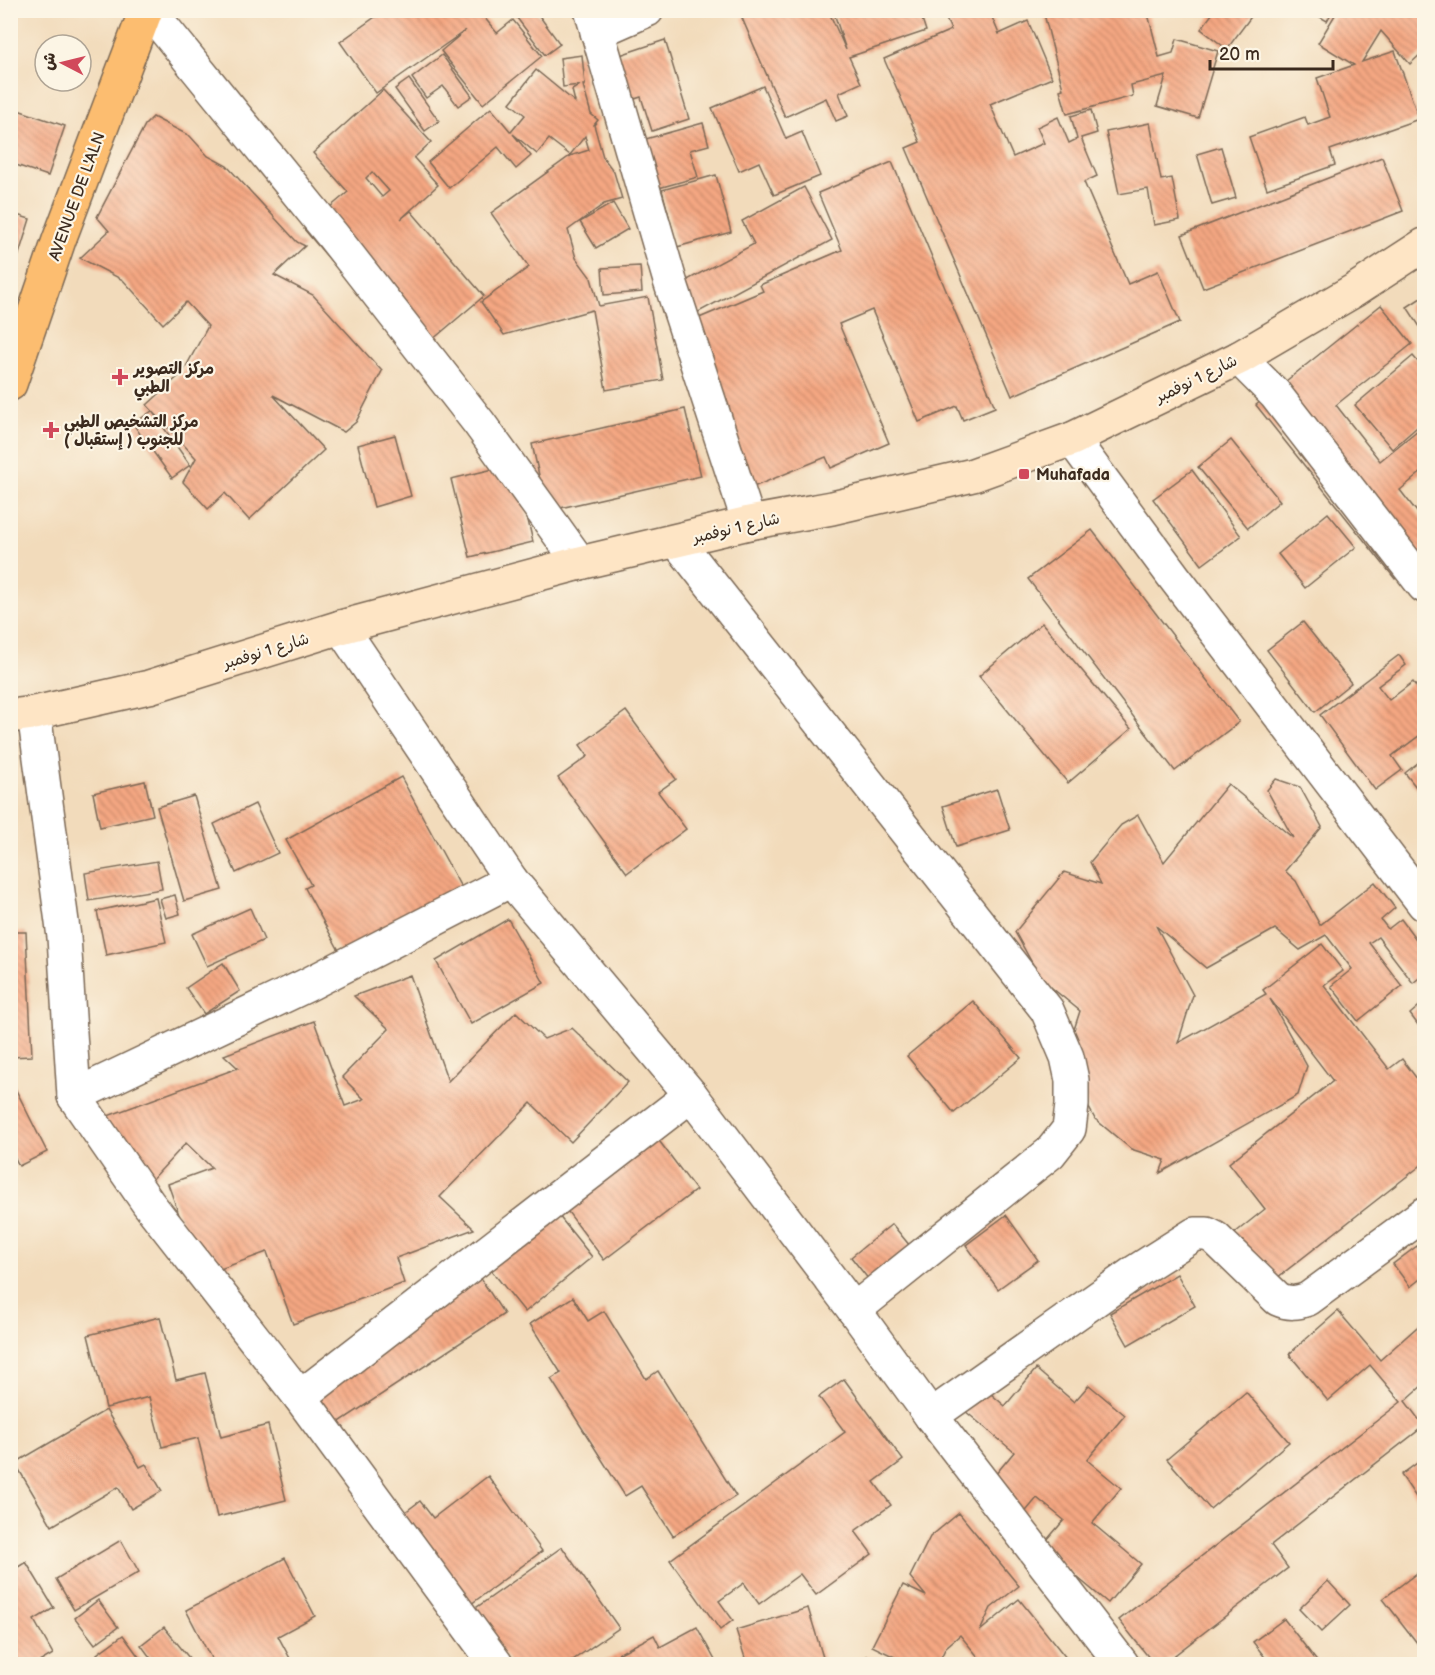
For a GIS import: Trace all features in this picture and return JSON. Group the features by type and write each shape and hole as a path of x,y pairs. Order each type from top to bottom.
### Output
{"main road":[{"name":"AVENUE DE L'ALN","path":"10,384 59,240 148,10"},
{"name":"شارع 1 نوفمبر","path":"22,715 149,687 341,627 580,563 749,523 973,475 1072,439 1239,358 1355,290 1425,245"}],"street":[{"path":"148,10 333,236 464,404 580,563"},
{"path":"647,10 594,21 670,281 749,523"},
{"path":"1239,358 1275,394 1425,586"},
{"path":"1072,439 1181,586 1425,904"},
{"path":"677,541 1047,1010 1067,1057 1072,1080 1069,1129 1050,1153 854,1310"},
{"path":"341,627 511,880 691,1095 1122,1665"},
{"path":"22,715 64,937 74,1096 148,1203 300,1397 496,1665"},
{"path":"74,1096 307,985 511,880"},
{"path":"300,1397 691,1095"},
{"path":"932,1416 1135,1272 1195,1234 1207,1234 1215,1238 1278,1299 1287,1303 1308,1299 1425,1214"}],"building":[{"path":"385,10 493,10 484,17 497,33 513,20 542,56 483,104 441,51 466,30 376,93 340,42"},
{"path":"509,10 523,10 514,17"},
{"path":"526,10 535,10 560,44 545,55 517,18"},
{"path":"759,10 828,10 846,50 833,10 919,10 926,31 849,57 861,83 839,93 848,116 836,121 826,98 785,117 742,18"},
{"path":"942,10 989,10 999,34 1028,21 1052,78 990,104 1013,157 1044,143 1037,127 1058,117 1069,143 1077,139 1071,116 1091,110 1097,133 1081,138 1097,176 1084,182 1128,284 1158,271 1180,322 1012,396 906,148 920,142 884,59 951,30"},
{"path":"1043,10 1147,10 1159,57 1173,53 1177,39 1218,51 1198,118 1157,106 1166,76 1131,85 1133,96 1067,114"},
{"path":"1215,10 1256,10 1227,49 1201,29"},
{"path":"1308,10 1333,10 1327,21"},
{"path":"1338,10 1424,10 1424,51 1410,64 1381,31 1362,62 1395,51 1419,119 1330,150 1335,165 1267,189 1249,137 1305,117 1308,125 1330,117 1317,78 1354,65 1318,43"},
{"path":"665,40 689,119 652,131 641,97 619,104 605,60"},
{"path":"442,55 472,96 458,106 443,86 426,98 412,78"},
{"path":"582,55 585,85 583,85 591,114 598,120 594,125 603,157 614,172 622,199 604,204 568,230 576,258 591,278 599,306 648,297 663,380 606,390 592,310 504,335 481,302 529,267 491,213 570,156 589,150 585,136 570,155 549,139 537,154 513,134 531,156 516,169 498,147 449,188 428,162 491,108 511,132 525,115 510,103 536,70 575,102 572,90 580,85 563,87 560,58"},
{"path":"409,79 439,121 425,131 395,89"},
{"path":"763,86 786,139 802,132 820,176 774,195 759,162 739,171 712,108"},
{"path":"383,90 431,142 414,158 438,185 401,219 411,211 484,296 412,357 304,229 348,192 313,153","holes":["372,172 389,191 382,197 366,178"]},
{"path":"12,108 65,126 48,176 10,163"},
{"path":"153,117 190,136 208,156 227,166 297,242 305,246 274,275 313,295 382,371 356,422 344,432 273,395 324,450 249,520 225,493 208,509 183,482 196,458 147,405 183,372 208,326 186,302 163,324 123,280 80,258 109,231 97,217 145,125"},
{"path":"703,123 709,145 690,150 698,177 648,191 635,142"},
{"path":"1150,123 1161,180 1172,178 1180,220 1154,225 1148,189 1119,194 1106,132"},
{"path":"1221,147 1236,198 1212,205 1197,154"},
{"path":"1382,157 1403,211 1203,288 1182,235"},
{"path":"892,162 995,407 963,420 957,406 919,422 872,310 839,324 889,443 831,468 826,457 746,490 678,327 763,291 760,285 842,250 818,193"},
{"path":"716,175 731,232 677,247 662,190"},
{"path":"804,187 832,240 682,321 667,291 754,244 742,221"},
{"path":"613,203 628,229 596,248 580,222"},
{"path":"10,213 30,219 14,270 10,269"},
{"path":"640,266 642,292 604,295 602,268"},
{"path":"1424,296 1424,333 1407,307"},
{"path":"1381,305 1412,344 1336,405 1380,461 1424,425 1424,470 1400,490 1424,521 1424,555 1395,579 1256,405"},
{"path":"1413,356 1424,369 1424,421 1392,449 1355,405"},
{"path":"685,409 701,476 547,511 532,444"},
{"path":"152,411 190,465 172,478 133,424"},
{"path":"395,435 411,496 374,507 358,445"},
{"path":"1231,440 1280,501 1248,528 1198,467"},
{"path":"515,464 533,542 470,557 451,479"},
{"path":"1192,470 1241,536 1202,565 1153,499"},
{"path":"1328,513 1356,547 1305,588 1278,554"},
{"path":"1092,530 1239,722 1175,771 1028,579"},
{"path":"1303,622 1351,683 1315,712 1267,650"},
{"path":"1042,623 1131,729 1068,783 979,676"},
{"path":"1399,655 1406,665 1378,686 1389,700 1413,682 1424,697 1424,732 1392,756 1402,770 1375,790 1320,715"},
{"path":"626,711 676,779 658,792 686,829 627,873 558,778 588,756 580,745"},
{"path":"1424,758 1424,797 1405,773"},
{"path":"401,777 469,902 347,965 305,888 311,885 286,840"},
{"path":"1276,779 1300,787 1322,827 1285,871 1296,881 1320,925 1375,882 1395,908 1381,920 1388,929 1401,919 1424,950 1424,974 1413,983 1378,937 1369,943 1402,986 1358,1021 1331,986 1352,969 1326,935 1300,950 1275,929 1206,968 1156,926 1193,995 1178,1043 1266,994 1263,990 1322,944 1343,971 1324,985 1389,1069 1402,1059 1424,1088 1424,1163 1264,1288 1226,1240 1265,1209 1229,1163 1333,1081 1270,999 1307,1066 1298,1095 1160,1173 1165,1160 1131,1149 1095,1119 1064,1061 1080,1011 1041,979 1015,932 1064,872 1101,884 1090,862 1121,825 1138,815 1164,862 1228,784 1293,838 1267,790"},
{"path":"145,781 153,815 100,827 93,793"},
{"path":"997,789 1010,830 956,847 943,806"},
{"path":"194,796 222,890 184,901 157,807"},
{"path":"255,804 278,853 236,873 214,824"},
{"path":"157,861 162,889 89,901 85,873"},
{"path":"175,895 180,914 166,918 160,899"},
{"path":"156,898 166,942 106,955 97,911"},
{"path":"250,908 264,940 207,966 192,934"},
{"path":"508,919 544,983 471,1024 436,961"},
{"path":"10,932 26,932 32,1056 10,1057"},
{"path":"223,963 240,991 204,1014 186,988"},
{"path":"410,975 448,1081 516,1012 544,1039 572,1028 628,1082 571,1142 531,1103 440,1197 474,1229 396,1258 404,1283 293,1324 267,1252 201,1276 168,1184 212,1168 186,1143 148,1184 86,1124 238,1068 224,1055 314,1021 345,1106 364,1099 342,1077 389,1029 354,996"},
{"path":"973,1001 1021,1058 954,1113 907,1056"},
{"path":"1424,1002 1424,1033 1410,1014"},
{"path":"10,1078 47,1152 19,1166 10,1148"},
{"path":"654,1134 696,1190 604,1260 562,1204"},
{"path":"554,1210 592,1257 525,1312 487,1265"},
{"path":"1006,1215 1038,1260 998,1289 966,1245"},
{"path":"892,1224 915,1252 873,1285 851,1257"},
{"path":"1417,1246 1424,1256 1424,1276 1410,1287 1393,1264"},
{"path":"474,1268 504,1314 329,1429 300,1383"},
{"path":"1177,1274 1195,1306 1128,1345 1110,1313"},
{"path":"573,1297 588,1321 604,1311 646,1379 658,1371 736,1496 673,1536 641,1486 625,1496 551,1379 561,1373 530,1324"},
{"path":"1338,1311 1380,1360 1424,1321 1424,1384 1405,1401 1424,1426 1271,1545 1288,1568 1163,1664 1154,1664 1119,1620 1401,1402 1370,1365 1328,1401 1289,1354"},
{"path":"160,1317 176,1380 205,1373 221,1437 268,1425 286,1500 217,1517 198,1438 162,1447 149,1397 106,1408 88,1335"},
{"path":"1036,1369 1074,1402 1089,1385 1125,1415 1087,1460 1121,1488 1092,1523 1141,1564 1108,1603 1041,1547 1064,1520 1037,1498 1022,1516 986,1486 1014,1452 965,1411 984,1388 1005,1406"},
{"path":"844,1379 903,1460 874,1482 891,1505 855,1531 872,1554 816,1595 800,1574 759,1604 744,1583 719,1601 733,1620 720,1630 670,1560 845,1432 819,1397"},
{"path":"1246,1392 1289,1442 1210,1509 1167,1459"},
{"path":"106,1410 140,1467 146,1464 162,1491 131,1509 118,1487 52,1526 15,1463"},
{"path":"1424,1458 1424,1509 1401,1475"},
{"path":"488,1476 542,1551 455,1616 388,1525 420,1501 433,1518"},
{"path":"959,1513 1019,1586 991,1608 980,1631 1019,1599 1071,1664 984,1664 960,1635 946,1647 938,1664 909,1664 872,1646 903,1585 926,1596 910,1577 930,1537"},
{"path":"121,1540 139,1572 74,1610 56,1579"},
{"path":"562,1547 619,1628 567,1664 511,1664 473,1610"},
{"path":"285,1558 315,1616 278,1636 293,1664 214,1664 186,1610"},
{"path":"26,1562 54,1608 34,1620 53,1654 36,1664 10,1664 10,1572"},
{"path":"1417,1573 1424,1583 1424,1645 1421,1648 1383,1599"},
{"path":"1328,1581 1350,1605 1321,1632 1299,1609"},
{"path":"98,1600 118,1627 95,1644 75,1618"},
{"path":"808,1608 825,1664 759,1664 758,1662 747,1664 736,1630"},
{"path":"1284,1619 1319,1664 1270,1664 1253,1642"},
{"path":"164,1627 194,1664 155,1664 141,1645"},
{"path":"697,1627 717,1664 599,1664 654,1635 660,1647"},
{"path":"123,1635 144,1664 104,1664 97,1654"},
{"path":"867,1656 873,1664 862,1664"}],"place":[{"name":"مركز التصوير الطبي","path":"120,377"},
{"name":"مركز التشخيص الطبي للجنوب ( إستقبال )","path":"51,430"},
{"name":"Muhafada","path":"1024,474"}]}
